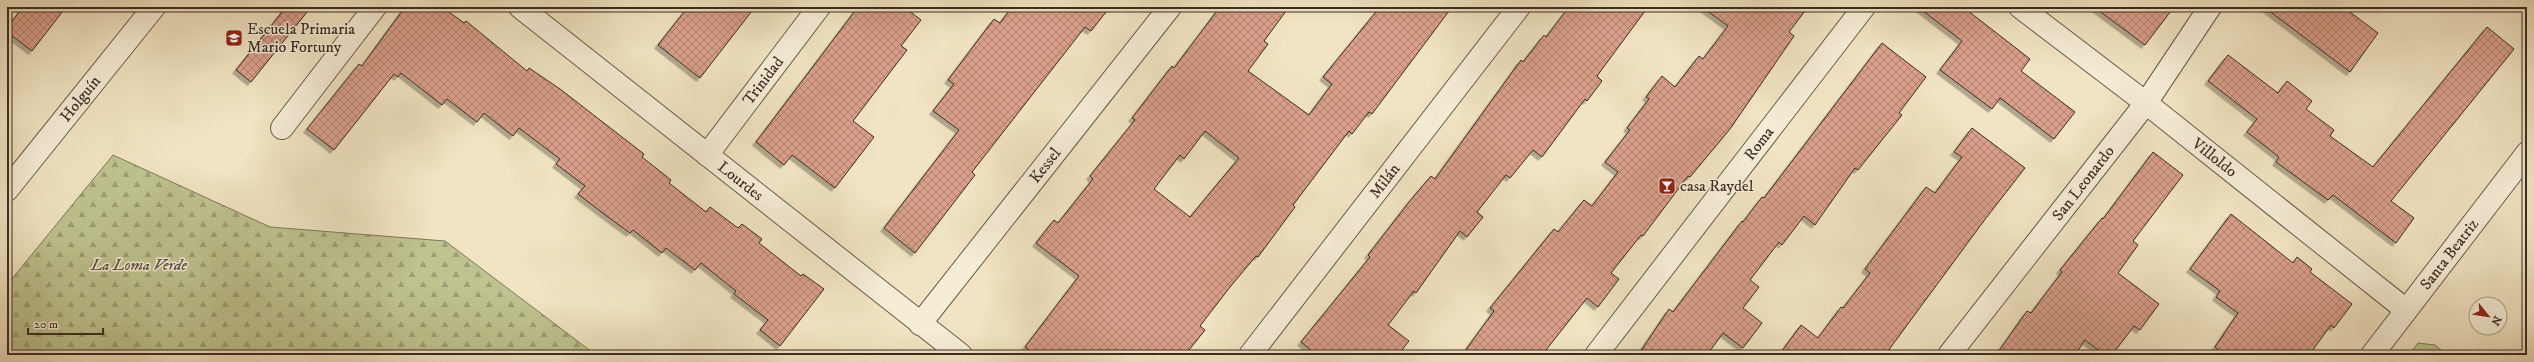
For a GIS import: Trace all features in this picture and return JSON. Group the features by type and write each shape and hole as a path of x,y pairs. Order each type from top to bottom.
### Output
{"street":[{"name":"Holguín","path":"7,190 154,7"},
{"path":"282,128 375,7"},
{"name":"Lourdes","path":"520,7 961,355"},
{"name":"Trinidad","path":"707,155 819,7"},
{"name":"Kessel","path":"920,324 1170,7"},
{"name":"Milán","path":"1250,355 1519,7"},
{"name":"Roma","path":"1596,355 1864,7"},
{"name":"Villoldo","path":"2020,7 2146,103 2406,310"},
{"name":"San Leonardo","path":"1949,355 2146,103 2210,7"},
{"name":"Santa Beatriz","path":"2372,355 2527,153"}],"green space":[{"name":"La Loma Verde","path":"113,155 270,227 445,241 596,355 7,355 7,285"},
{"path":"2418,343 2435,345 2446,354 2409,355"}],"building":[{"path":"23,7 66,7 32,51 7,32 7,28"},
{"path":"286,7 311,7 251,82 236,70"},
{"path":"405,7 442,7 464,23 466,21 527,71 529,68 560,89 644,154 642,157 671,180 669,183 706,212 710,207 738,228 742,224 762,239 759,243 801,276 803,274 824,289 780,346 760,330 768,320 734,294 736,291 701,263 695,270 666,248 662,253 633,230 630,233 600,211 578,194 585,186 556,164 560,159 519,128 513,136 484,113 477,122 447,99 442,105 401,73 398,77 394,74 334,150 307,129 359,64 362,66"},
{"path":"688,7 755,7 700,78 658,45"},
{"path":"858,7 904,7 921,20 901,46 907,50 853,121 874,137 835,188 792,155 784,165 756,142"},
{"path":"1012,7 1110,7 1091,31 1085,27 972,172 975,175 915,253 884,228 959,130 933,111 954,84 948,80 994,19 1000,23"},
{"path":"1220,7 1289,7 1264,41 1268,44 1248,71 1309,115 1332,84 1323,77 1380,7 1452,7 1372,114 1369,112 1352,134 1349,131 1293,205 1295,207 1258,257 1256,256 1200,326 1205,330 1185,355 1035,355 1025,347 1079,276 1036,243 1054,220 1058,223 1093,179 1090,176 1135,120 1132,118 1172,66 1174,68","holes":["1205,131 1239,158 1190,217 1154,189 1180,155 1184,159"]},
{"path":"1569,7 1648,7 1597,76 1602,81 1587,101 1585,99 1542,157 1533,150 1510,178 1506,175 1477,212 1483,217 1467,237 1460,231 1416,293 1414,291 1388,325 1409,341 1398,355 1317,355 1301,342 1370,257 1368,255 1409,202 1431,176 1435,179 1521,60 1523,62 1544,35 1546,37"},
{"path":"1702,7 1808,7 1789,32 1794,36 1730,129 1690,177 1688,176 1643,236 1641,235 1611,273 1619,279 1598,307 1587,298 1542,355 1462,355 1494,311 1490,308 1554,229 1558,232 1584,200 1592,206 1618,172 1605,162 1630,130 1627,128 1649,99 1646,97 1662,76 1675,87 1699,56 1703,59 1728,26"},
{"path":"1918,7 1963,7 2030,59 2021,71 2075,112 2054,139 2000,98 1992,109 1940,70 1962,41"},
{"path":"2094,7 2174,7 2145,45"},
{"path":"2264,7 2343,7 2378,33 2350,72"},
{"path":"2487,27 2514,49 2391,201 2414,218 2396,243 2333,195 2328,200 2276,162 2279,157 2247,132 2257,119 2208,81 2228,55 2278,93 2287,81 2312,101 2306,109 2334,130 2330,136 2373,167"},
{"path":"1882,43 1926,77 1899,113 1902,115 1858,170 1855,168 1815,225 1804,216 1782,245 1779,242 1750,280 1759,287 1743,308 1762,323 1743,348 1723,333 1707,355 1638,355 1669,309 1673,312 1742,221 1743,222 1762,197 1764,198"},
{"path":"1972,128 2025,168 1986,218 1885,355 1779,355 1801,325 1818,338 1841,307 1843,308 1870,273 1865,269 1926,187 1935,193 1962,157 1954,152"},
{"path":"2153,152 2183,175 2133,241 2138,245 2118,273 2159,304 2140,330 2134,326 2112,355 2105,355 2085,340 2075,355 1996,355 2027,311 2031,313 2062,272 2060,270 2102,218 2103,219"},
{"path":"2231,214 2293,263 2297,257 2312,269 2310,272 2352,304 2334,328 2331,325 2309,355 2225,355 2215,347 2238,313 2216,297 2220,291 2190,269"}],"place":[{"name":"Escuela Primaria Mario Fortuny","path":"234,38"},
{"name":"casa Raydel","path":"1667,186"}]}
